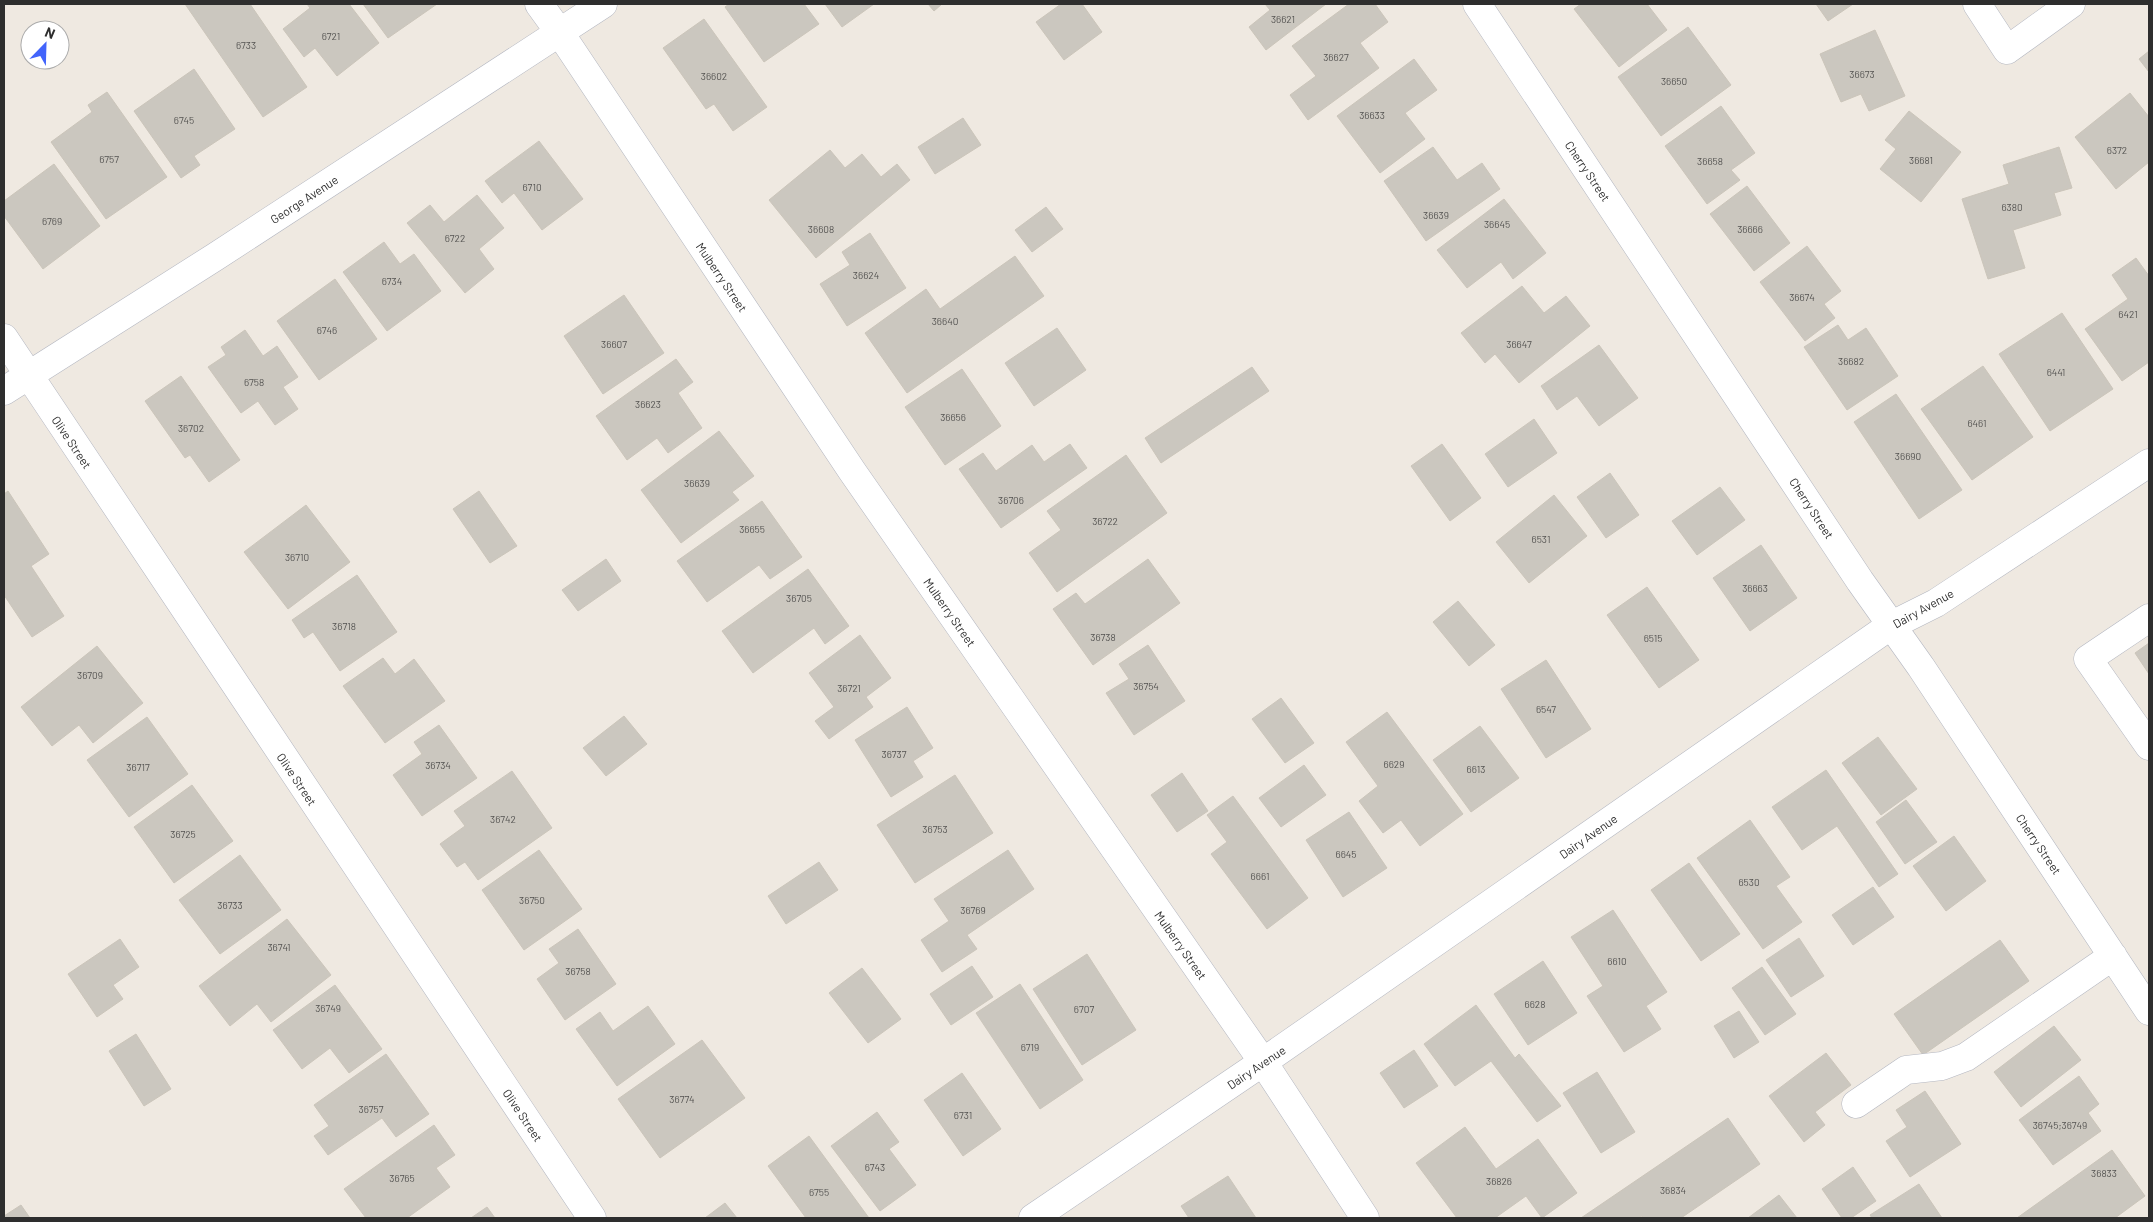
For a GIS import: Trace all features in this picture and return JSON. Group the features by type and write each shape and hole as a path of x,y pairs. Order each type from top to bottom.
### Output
{"street":[{"name":"Mulberry Street","path":"539,4 852,471 1263,1062 1365,1218"},
{"name":"George Avenue","path":"4,391 215,257 603,4"},
{"name":"Cherry Street","path":"1477,4 1890,626 1922,667 2113,956 2148,1005"},
{"path":"1976,4 2007,50 2071,4"},
{"name":"Olive Street","path":"4,338 592,1218"},
{"name":"Dairy Avenue","path":"1033,1218 1263,1062 1890,626 1936,603 2149,462"},
{"path":"2149,618 2088,659 2149,746"},
{"path":"1856,1104 1906,1070 1942,1066 1966,1057 2113,956"}],"building":[{"path":"185,4 250,4 307,87 263,117"},
{"path":"307,4 349,4 379,43 337,76 315,48 304,57 283,29 310,8"},
{"path":"363,4 437,4 388,38"},
{"path":"729,4 804,4 819,24 764,62 725,7"},
{"path":"825,4 874,4 842,27"},
{"path":"928,4 942,4 934,11"},
{"path":"1061,4 1082,4 1102,32 1064,60 1036,22"},
{"path":"1265,4 1326,4 1266,50 1249,27 1270,10"},
{"path":"1349,4 1375,4 1388,22 1360,43 1379,68 1308,120 1290,95 1316,76 1292,46"},
{"path":"1581,4 1647,4 1667,30 1619,67 1574,9"},
{"path":"1816,4 1853,4 1828,21"},
{"path":"704,19 767,107 733,131 714,104 706,109 663,48"},
{"path":"1688,27 1731,85 1661,136 1618,77"},
{"path":"1875,30 1905,96 1869,111 1861,94 1841,102 1820,54"},
{"path":"2149,51 2149,72 2139,59"},
{"path":"1414,59 1437,90 1405,113 1425,139 1380,173 1337,116"},
{"path":"194,69 235,129 194,156 200,165 181,178 134,111"},
{"path":"107,92 167,177 106,219 51,142 92,112 88,105"},
{"path":"2130,93 2149,117 2149,162 2116,189 2075,137"},
{"path":"1721,106 1755,153 1731,170 1740,180 1707,204 1665,146"},
{"path":"1909,111 1961,152 1921,202 1880,169 1896,149 1885,140"},
{"path":"963,118 981,145 935,174 918,147"},
{"path":"539,141 583,199 542,230 514,193 502,203 485,181"},
{"path":"1433,147 1457,180 1482,163 1500,189 1426,241 1384,181"},
{"path":"2059,147 2072,188 2054,193 2061,215 2013,230 2025,268 1988,279 1962,199 2009,184 2003,165"},
{"path":"830,150 845,168 862,154 881,177 897,164 910,180 816,258 769,200"},
{"path":"54,164 100,226 43,269 4,216 4,201"},
{"path":"1747,186 1790,243 1754,271 1710,214"},
{"path":"477,195 504,228 479,249 494,269 465,293 407,223 430,205 444,222"},
{"path":"1504,199 1546,253 1513,279 1501,262 1467,288 1437,250"},
{"path":"1046,207 1063,229 1032,252 1015,230"},
{"path":"870,233 906,288 847,326 820,284 850,265 842,252"},
{"path":"384,242 400,264 414,254 441,291 387,331 343,272"},
{"path":"1807,246 1841,291 1824,304 1835,318 1805,341 1760,282"},
{"path":"1015,256 1044,296 907,393 865,333 926,289 940,309"},
{"path":"2136,258 2149,276 2149,362 2122,381 2085,329 2128,299 2112,275"},
{"path":"335,279 377,339 319,380 277,321"},
{"path":"1522,286 1544,313 1566,296 1590,326 1519,383 1495,354 1485,363 1461,333"},
{"path":"624,295 664,353 603,394 564,336"},
{"path":"2062,313 2113,389 2050,431 1999,354"},
{"path":"1838,325 1848,340 1866,328 1898,376 1847,410 1804,347"},
{"path":"1057,328 1086,370 1034,406 1005,363"},
{"path":"245,330 263,356 277,346 298,377 283,387 298,409 275,425 258,401 241,413 208,367 226,355 221,347"},
{"path":"1599,345 1638,398 1599,426 1577,396 1557,410 1541,386"},
{"path":"676,359 693,382 678,393 702,428 668,453 657,438 627,460 596,416"},
{"path":"1983,366 2033,437 1972,480 1921,409"},
{"path":"1252,367 1269,391 1161,463 1145,438"},
{"path":"962,369 1001,426 945,465 905,407"},
{"path":"181,376 240,460 209,482 190,455 185,458 145,401"},
{"path":"1896,394 1962,490 1919,519 1854,422"},
{"path":"1534,419 1557,453 1508,487 1485,454"},
{"path":"719,431 754,476 732,492 739,500 681,543 641,490"},
{"path":"1070,444 1087,468 1001,528 959,469 983,453 996,471 1032,445 1044,462"},
{"path":"1442,444 1481,498 1450,521 1411,466"},
{"path":"1126,455 1167,513 1057,592 1029,553 1061,530 1047,511"},
{"path":"1610,473 1639,515 1606,538 1577,497"},
{"path":"1720,487 1745,520 1697,555 1672,521"},
{"path":"8,491 49,554 31,566 64,616 32,637 4,595 4,494"},
{"path":"479,491 517,546 490,563 453,509"},
{"path":"1554,495 1587,536 1529,583 1496,542"},
{"path":"762,501 802,557 770,579 759,565 707,602 677,561"},
{"path":"306,505 350,562 288,609 244,552"},
{"path":"1761,545 1797,598 1750,631 1713,578"},
{"path":"606,559 621,581 578,611 562,590"},
{"path":"1148,559 1180,603 1093,665 1053,609 1076,593 1085,604"},
{"path":"808,569 849,626 825,644 814,628 753,673 722,631"},
{"path":"357,575 397,632 340,671 313,632 304,638 292,620"},
{"path":"1647,587 1699,660 1659,688 1607,615"},
{"path":"1458,601 1495,645 1469,666 1433,622"},
{"path":"860,635 891,678 866,697 873,707 829,739 815,721 834,707 809,673"},
{"path":"2149,643 2149,674 2135,653"},
{"path":"1148,645 1185,701 1134,735 1106,693 1129,679 1119,664"},
{"path":"97,646 143,703 93,743 79,725 52,746 21,707"},
{"path":"383,658 395,674 414,659 445,701 385,743 343,686"},
{"path":"1546,660 1591,729 1546,758 1501,689"},
{"path":"1281,698 1314,743 1285,763 1252,719"},
{"path":"907,707 933,748 913,761 923,777 891,797 855,740"},
{"path":"1387,712 1463,814 1420,846 1401,820 1383,833 1359,801 1378,786 1346,742"},
{"path":"624,716 647,744 606,776 583,748"},
{"path":"147,717 188,774 129,817 87,760"},
{"path":"439,725 477,778 422,816 393,775 422,754 414,742"},
{"path":"1480,726 1519,778 1471,812 1433,760"},
{"path":"1878,737 1917,789 1881,815 1842,763"},
{"path":"1304,765 1326,795 1281,827 1259,798"},
{"path":"1826,770 1898,874 1879,887 1837,826 1802,850 1772,807"},
{"path":"512,771 552,828 478,880 465,862 457,867 440,844 465,826 454,811"},
{"path":"1182,773 1208,811 1177,832 1151,795"},
{"path":"955,775 993,833 915,883 877,825"},
{"path":"192,785 233,841 174,883 134,827"},
{"path":"1233,796 1308,898 1267,929 1211,854 1227,842 1207,815"},
{"path":"1906,800 1937,842 1905,864 1876,822"},
{"path":"1349,812 1387,868 1343,897 1306,840"},
{"path":"1750,820 1790,877 1776,886 1802,922 1763,949 1697,858"},
{"path":"1954,836 1986,881 1946,911 1913,866"},
{"path":"539,850 582,909 524,950 482,890"},
{"path":"1008,850 1034,889 967,935 977,949 942,972 921,940 949,921 934,899"},
{"path":"240,855 281,910 220,954 179,900"},
{"path":"819,862 838,890 786,924 768,896"},
{"path":"1689,863 1740,934 1701,961 1651,890"},
{"path":"1873,887 1894,917 1853,945 1832,915"},
{"path":"1613,910 1667,992 1646,1006 1661,1029 1624,1052 1587,996 1603,986 1571,937"},
{"path":"287,919 331,975 271,1022 257,1004 230,1026 199,986"},
{"path":"578,929 616,984 565,1020 537,979 559,963 549,949"},
{"path":"1799,938 1824,976 1791,997 1766,960"},
{"path":"120,939 139,967 113,985 123,999 97,1017 68,974"},
{"path":"2000,940 2029,981 1923,1055 1894,1014"},
{"path":"1087,954 1136,1030 1082,1065 1033,989"},
{"path":"1543,961 1577,1013 1528,1045 1494,994"},
{"path":"972,966 993,997 951,1025 930,994"},
{"path":"1762,967 1796,1014 1765,1035 1732,988"},
{"path":"862,968 901,1019 868,1043 829,993"},
{"path":"1020,984 1083,1080 1040,1109 976,1013"},
{"path":"335,985 382,1049 349,1073 330,1048 302,1069 273,1030"},
{"path":"1476,1005 1515,1058 1519,1054 1561,1106 1537,1122 1491,1061 1455,1086 1424,1044"},
{"path":"648,1006 675,1044 617,1086 576,1029 600,1012 613,1031"},
{"path":"1739,1011 1759,1042 1734,1058 1714,1026"},
{"path":"2054,1026 2081,1060 2021,1107 1994,1072"},
{"path":"136,1034 171,1089 144,1106 109,1051"},
{"path":"702,1040 745,1098 660,1158 618,1099"},
{"path":"1414,1050 1438,1086 1404,1108 1380,1073"},
{"path":"1826,1053 1851,1085 1815,1112 1825,1125 1804,1142 1769,1096"},
{"path":"386,1054 429,1114 396,1137 382,1118 328,1155 314,1136 329,1126 314,1105"},
{"path":"1597,1072 1635,1132 1601,1153 1563,1093"},
{"path":"962,1073 1001,1129 963,1156 924,1100"},
{"path":"2079,1076 2099,1104 2088,1113 2101,1131 2053,1165 2019,1120"},
{"path":"1925,1091 1961,1144 1910,1177 1886,1141 1907,1127 1896,1110"},
{"path":"877,1112 899,1142 889,1149 916,1185 880,1211 831,1146"},
{"path":"1728,1118 1760,1164 1681,1218 1644,1218 1642,1216 1638,1218 1581,1218"},
{"path":"434,1125 455,1155 436,1168 450,1187 407,1218 366,1218 344,1189"},
{"path":"1465,1127 1496,1169 1538,1139 1577,1193 1542,1218 1526,1196 1495,1218 1457,1218 1416,1163"},
{"path":"809,1136 869,1218 806,1218 768,1166"},
{"path":"2112,1150 2145,1196 2115,1218 2017,1218"},
{"path":"1853,1167 1876,1201 1851,1218 1842,1218 1822,1189"},
{"path":"1228,1176 1256,1218 1189,1218 1181,1206"},
{"path":"1919,1184 1942,1218 1872,1218 1870,1215"},
{"path":"1779,1195 1797,1218 1748,1218"},
{"path":"725,1203 737,1218 705,1218"},
{"path":"21,1205 30,1218 4,1218 4,1216"},
{"path":"487,1207 495,1218 471,1218"}]}
